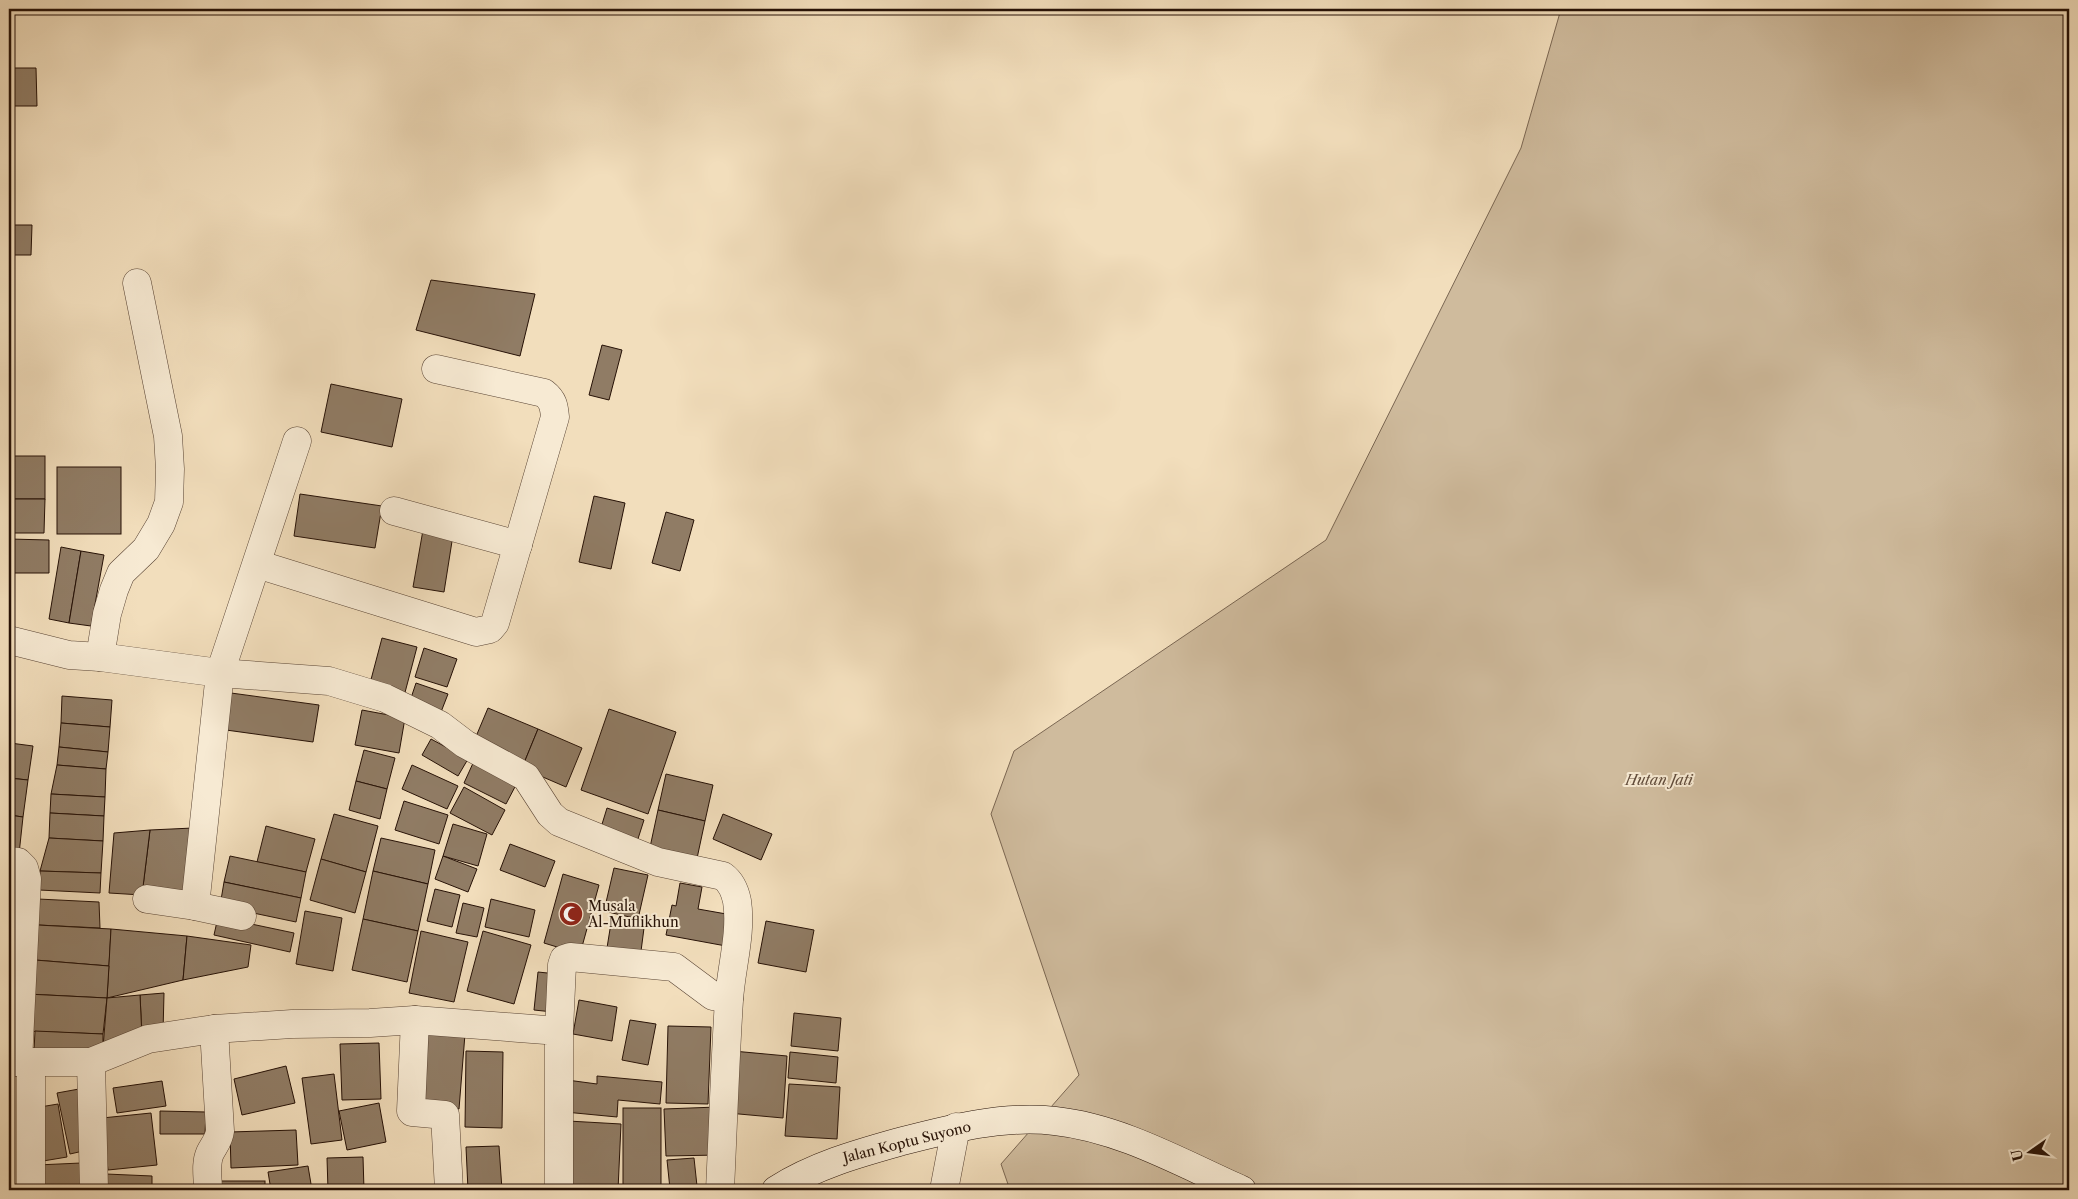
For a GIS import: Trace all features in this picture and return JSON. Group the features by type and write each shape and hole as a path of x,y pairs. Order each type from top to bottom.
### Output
{"street":[{"path":"100,657 109,606 121,574 146,549 161,524 169,502 168,436 136,284"},
{"path":"257,564 476,632 490,629 495,623 555,417 553,402 544,393 436,369"},
{"path":"195,906 220,673 297,441"},
{"path":"394,511 518,545"},
{"path":"9,640 69,655 100,657 220,673 329,681 385,698 440,725 465,744 526,777 550,814 559,822 658,862 723,876 730,882 733,888 737,901 738,919 729,998 720,1190"},
{"path":"9,860 18,862 24,868 27,879 19,1062 31,1190"},
{"path":"147,899 195,906 242,916"},
{"path":"559,1190 559,1031 562,965 564,958 674,967 712,996 729,998"},
{"path":"19,1062 91,1062 148,1039 214,1029 415,1020 559,1031"},
{"path":"415,1020 411,1110 412,1112 445,1115 450,1190"},
{"path":"208,1190 207,1165 210,1153 219,1140 220,1131 214,1029"},
{"path":"91,1062 94,1190"},
{"name":"Jalan Koptu Suyono","path":"776,1190 827,1164 956,1127 1012,1120 1055,1120 1098,1130 1138,1144 1242,1190"},
{"path":"944,1190 956,1127"}],"green space":[{"name":"Hutan Jati","path":"1561,9 2069,9 2069,1190 1010,1190 1001,1164 1079,1075 991,814 1014,751 1326,540 1521,148"}],"building":[{"path":"9,68 36,68 37,106 9,106"},
{"path":"9,225 32,225 31,255 9,255"},
{"path":"431,280 535,294 520,356 416,330"},
{"path":"602,345 622,350 609,400 589,395"},
{"path":"331,384 402,399 392,447 321,432"},
{"path":"9,456 45,456 45,499 9,499"},
{"path":"57,467 121,467 121,534 57,534"},
{"path":"300,494 382,506 375,548 294,536"},
{"path":"594,496 625,503 611,569 579,562"},
{"path":"9,499 45,499 44,533 9,533"},
{"path":"666,512 694,520 680,571 652,563"},
{"path":"423,530 453,535 444,592 413,587"},
{"path":"9,539 49,540 49,573 9,573"},
{"path":"61,547 81,551 69,623 49,619"},
{"path":"81,551 104,555 91,626 69,623"},
{"path":"382,638 417,647 403,700 368,691"},
{"path":"424,648 457,659 447,687 415,677"},
{"path":"416,683 448,694 441,712 410,701"},
{"path":"231,693 319,705 313,742 226,730"},
{"path":"62,696 112,700 110,727 61,723"},
{"path":"488,708 538,729 522,768 472,746"},
{"path":"609,709 676,732 648,814 581,790"},
{"path":"362,710 405,718 399,753 355,745"},
{"path":"61,723 110,727 108,752 59,747"},
{"path":"538,729 582,748 566,787 522,768"},
{"path":"431,739 468,759 458,776 422,755"},
{"path":"10,743 33,746 28,780 9,778"},
{"path":"59,747 108,752 106,769 57,765"},
{"path":"364,750 395,758 387,789 356,781"},
{"path":"474,761 517,783 506,804 464,783"},
{"path":"57,765 106,769 105,797 51,794"},
{"path":"412,765 458,786 447,809 402,789"},
{"path":"666,774 713,785 705,821 658,810"},
{"path":"9,778 28,780 23,817 9,815"},
{"path":"356,781 387,789 380,819 349,810"},
{"path":"464,787 505,810 492,835 450,813"},
{"path":"51,794 105,797 104,816 50,813"},
{"path":"404,801 448,815 439,844 395,830"},
{"path":"607,808 644,820 636,845 599,834"},
{"path":"658,810 705,821 696,863 649,852"},
{"path":"50,813 104,816 103,841 49,838"},
{"path":"334,814 378,826 366,872 321,859"},
{"path":"723,814 772,834 761,860 713,839"},
{"path":"9,815 23,817 19,854 9,853"},
{"path":"453,824 487,834 478,866 443,856"},
{"path":"266,826 315,839 306,872 257,862"},
{"path":"193,828 185,895 142,895 150,830"},
{"path":"150,830 142,895 109,893 114,833"},
{"path":"49,838 103,841 101,873 40,871"},
{"path":"381,838 435,850 428,884 373,871"},
{"path":"510,844 555,861 545,887 500,870"},
{"path":"230,856 306,872 301,898 224,882"},
{"path":"443,856 477,869 468,892 435,879"},
{"path":"321,859 366,872 355,913 310,900"},
{"path":"614,868 648,875 638,919 604,911"},
{"path":"40,871 101,873 100,893 39,890"},
{"path":"373,871 428,884 418,931 363,919"},
{"name":"Musala Al-Muflikhun","path":"563,874 599,885 580,954 544,943"},
{"path":"224,882 301,898 296,922 220,906"},
{"path":"680,883 702,887 698,909 732,915 726,946 666,935 672,905 676,906"},
{"path":"435,889 460,895 452,927 427,921"},
{"path":"38,899 99,902 100,928 38,925"},
{"path":"491,899 535,910 529,937 485,927"},
{"path":"463,903 484,908 477,937 456,933"},
{"path":"305,911 342,918 333,971 296,964"},
{"path":"218,917 294,933 290,952 214,935"},
{"path":"363,919 418,931 407,982 352,970"},
{"path":"766,921 814,930 806,972 758,963"},
{"path":"611,923 644,928 640,959 606,954"},
{"path":"38,925 111,929 109,966 35,960"},
{"path":"111,929 187,936 183,980 107,998"},
{"path":"421,931 468,942 454,1002 409,993"},
{"path":"483,931 531,945 514,1004 467,991"},
{"path":"187,936 251,945 248,967 183,980"},
{"path":"35,960 109,966 107,998 27,994"},
{"path":"538,972 557,974 553,1012 534,1010"},
{"path":"164,993 163,1033 142,1037 140,995"},
{"path":"27,994 107,998 103,1034 25,1031"},
{"path":"140,995 142,1037 103,1048 107,998"},
{"path":"579,1000 617,1007 612,1041 573,1034"},
{"path":"794,1013 841,1018 838,1051 791,1046"},
{"path":"630,1020 656,1024 648,1065 622,1060"},
{"path":"668,1026 711,1027 708,1104 666,1103"},
{"path":"35,1031 103,1034 103,1048 34,1051"},
{"path":"420,1031 465,1034 459,1109 415,1106"},
{"path":"379,1043 381,1099 342,1100 340,1044"},
{"path":"466,1051 503,1052 502,1128 465,1127"},
{"path":"733,1051 787,1056 783,1118 728,1113"},
{"path":"790,1052 838,1057 836,1083 788,1078"},
{"path":"286,1066 295,1103 242,1115 234,1079"},
{"path":"334,1074 342,1140 311,1144 302,1078"},
{"path":"597,1076 662,1082 660,1104 618,1100 617,1117 565,1112 567,1080 597,1084"},
{"path":"162,1081 166,1106 117,1113 113,1088"},
{"path":"789,1084 840,1087 837,1139 785,1136"},
{"path":"79,1089 92,1149 70,1154 57,1093"},
{"path":"379,1103 386,1142 347,1150 339,1111"},
{"path":"58,1104 67,1157 43,1161 34,1108"},
{"path":"717,1107 719,1155 666,1156 664,1109"},
{"path":"623,1108 661,1108 661,1185 623,1185"},
{"path":"160,1111 206,1112 205,1134 160,1134"},
{"path":"151,1113 157,1165 108,1170 102,1118"},
{"path":"568,1121 621,1124 618,1190 565,1190"},
{"path":"296,1130 298,1165 231,1168 230,1132"},
{"path":"499,1146 502,1190 468,1190 466,1147"},
{"path":"363,1157 364,1190 328,1190 327,1158"},
{"path":"694,1158 697,1186 670,1189 667,1160"},
{"path":"81,1163 83,1190 38,1190 37,1165"},
{"path":"308,1166 312,1190 271,1190 268,1172"},
{"path":"106,1174 152,1176 152,1190 106,1190"},
{"path":"218,1181 265,1181 265,1190 218,1190"}],"place":[{"name":"Musala Al-Muflikhun","path":"571,914"}]}
